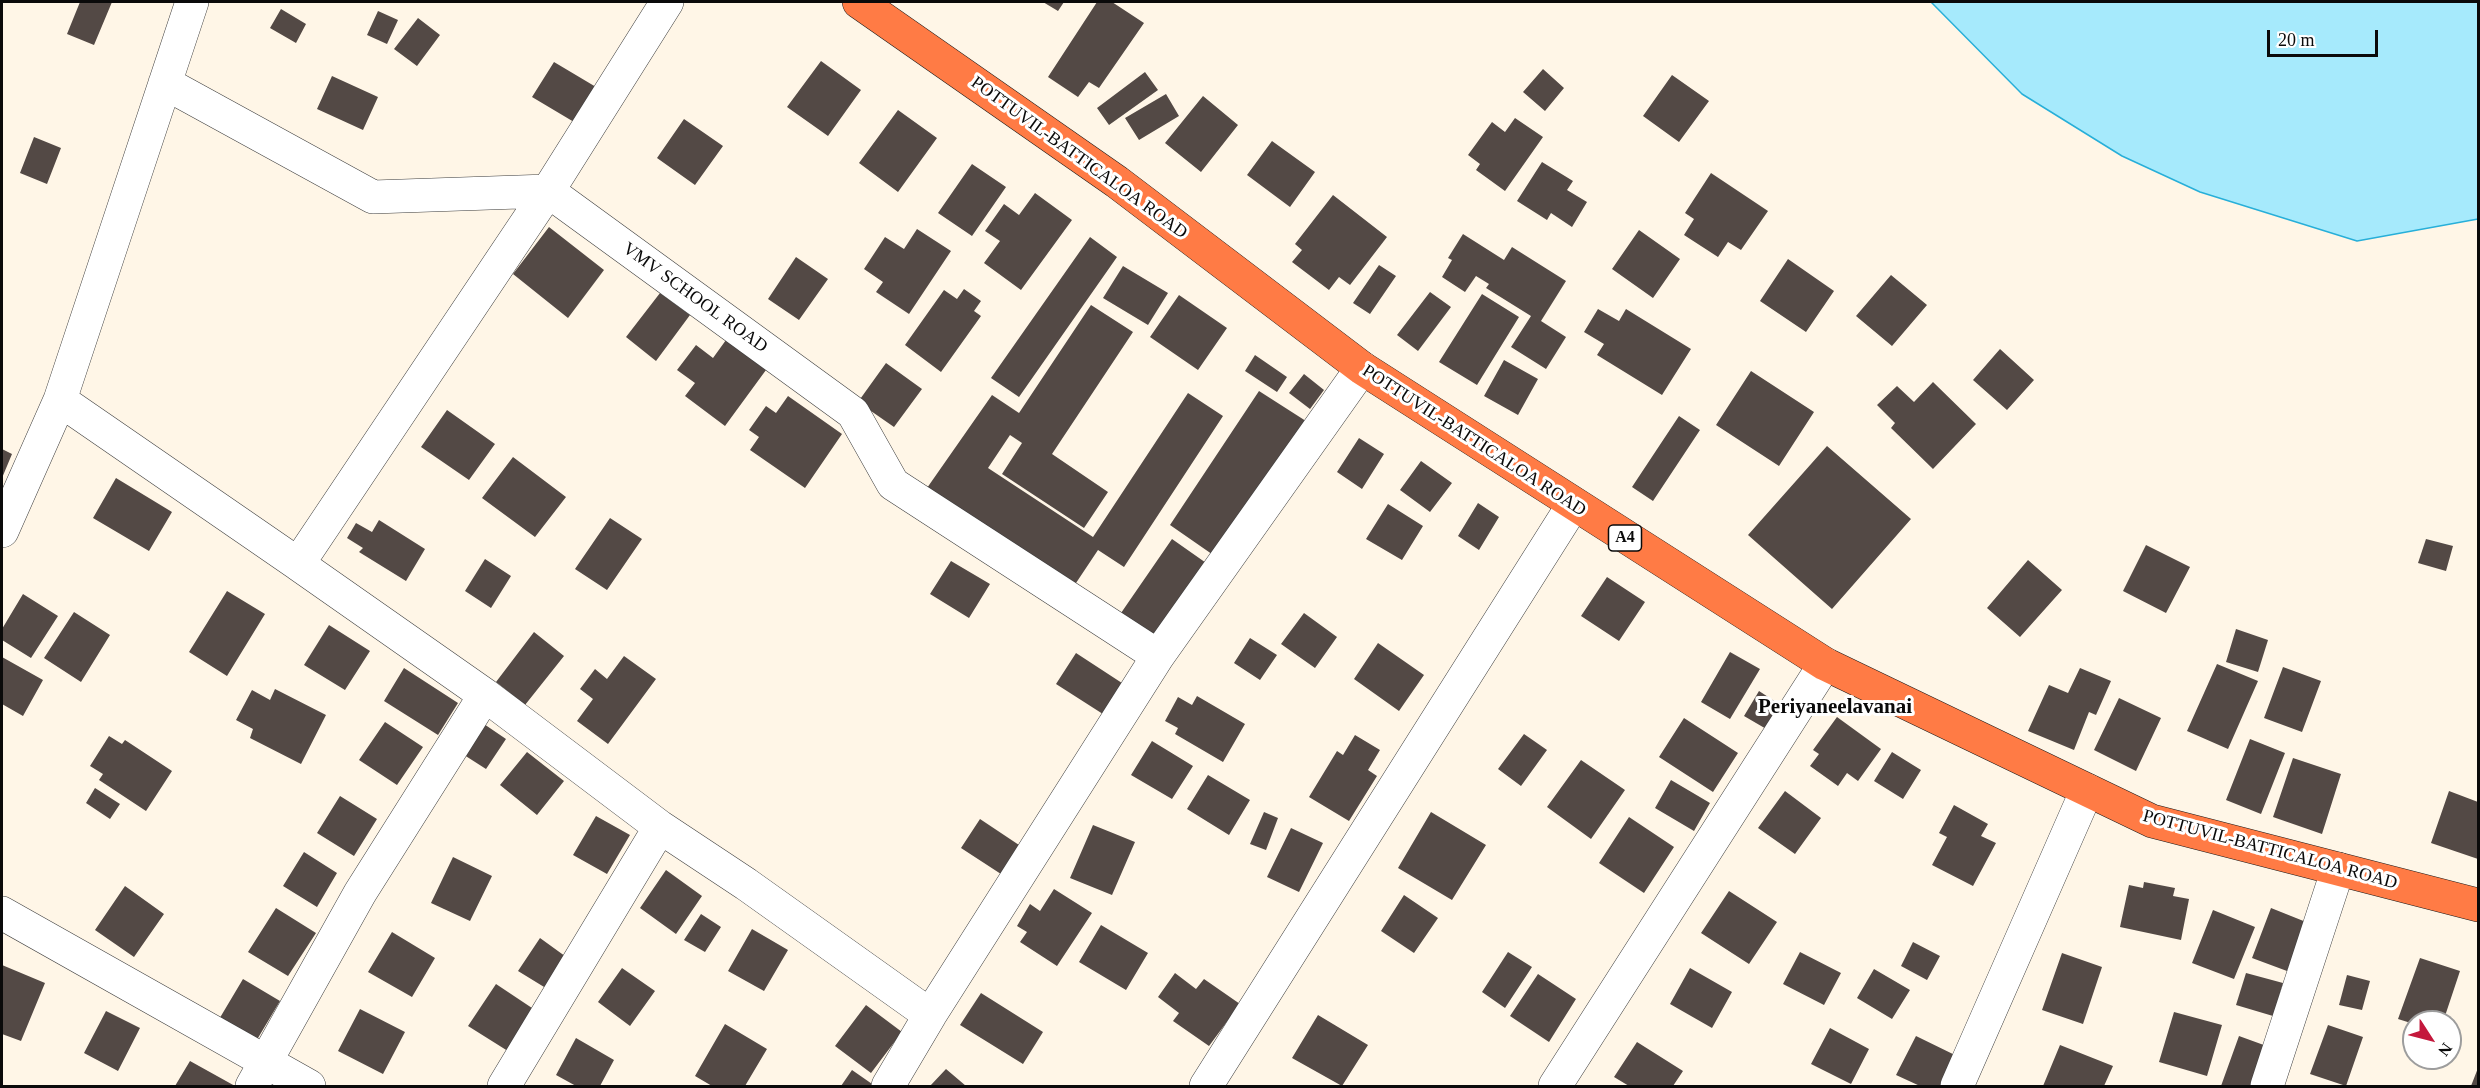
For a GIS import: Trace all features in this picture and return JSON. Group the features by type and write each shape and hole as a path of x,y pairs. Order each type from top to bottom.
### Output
{"highway":[{"name":"POTTUVIL-BATTICALOA ROAD","path":"859,2 1117,182 1362,368 1825,664 2152,821 2478,905"}],"street":[{"path":"2,531 60,400 192,2"},
{"path":"298,564 548,191 668,2"},
{"path":"165,83 373,197 548,191"},
{"name":"VMV SCHOOL ROAD","path":"548,191 853,413 894,484 1158,656"},
{"path":"888,1086 930,1015 1158,656 1362,368"},
{"path":"60,400 484,695 660,827 746,884 930,1015"},
{"path":"1206,1086 1573,505"},
{"path":"1555,1086 1825,664"},
{"path":"259,1073 360,893 484,695"},
{"path":"1957,1086 2087,790"},
{"path":"504,1086 660,827"},
{"path":"2267,1086 2338,869"},
{"path":"2,914 259,1073 309,1086"}],"water":[{"path":"1931,2 2478,2 2478,219 2357,241 2200,192 2122,156 2022,94"}],"building":[{"path":"80,2 112,2 94,45 67,34"},
{"path":"1043,2 1064,2 1058,11"},
{"path":"1097,2 1112,2 1144,23 1099,88 1089,82 1078,97 1048,77"},
{"path":"281,9 306,24 296,43 270,28"},
{"path":"378,11 398,20 387,44 367,35"},
{"path":"418,18 440,35 417,66 394,49"},
{"path":"821,61 861,90 828,136 787,107"},
{"path":"554,62 596,87 574,122 532,97"},
{"path":"1543,69 1564,88 1545,111 1523,92"},
{"path":"1145,72 1158,90 1109,125 1097,108"},
{"path":"1672,75 1709,101 1679,142 1643,116"},
{"path":"332,76 378,97 363,130 317,109"},
{"path":"1166,94 1179,116 1139,140 1125,118"},
{"path":"1203,96 1238,125 1201,172 1165,143"},
{"path":"898,110 937,138 898,192 859,163"},
{"path":"1515,118 1543,137 1505,191 1476,170 1480,164 1468,155 1492,122 1505,132"},
{"path":"684,119 723,146 695,185 657,158"},
{"path":"34,137 61,148 47,184 20,173"},
{"path":"1272,141 1315,172 1290,207 1247,175"},
{"path":"1542,162 1573,181 1567,190 1587,202 1572,227 1551,213 1547,220 1517,201"},
{"path":"972,164 1006,187 972,236 938,213"},
{"path":"1711,173 1768,211 1741,250 1728,242 1718,257 1684,235 1694,219 1685,213"},
{"path":"1035,193 1072,220 1021,290 984,263 1000,241 985,231 1004,204 1019,215"},
{"path":"1333,195 1387,237 1350,285 1339,277 1329,290 1292,262 1302,250 1295,244"},
{"path":"549,227 604,270 568,318 513,274"},
{"path":"917,229 951,251 909,314 876,292 883,282 864,269 885,237 904,249"},
{"path":"1639,230 1680,259 1653,298 1612,269"},
{"path":"1463,234 1504,260 1512,247 1566,281 1541,321 1566,337 1546,369 1511,347 1531,316 1486,288 1489,284 1476,276 1465,292 1442,277 1452,260 1448,258"},
{"path":"1090,237 1117,257 1019,397 991,378"},
{"path":"796,257 828,279 799,320 768,299"},
{"path":"1788,259 1834,291 1806,332 1760,301"},
{"path":"1379,265 1396,276 1370,314 1353,303"},
{"path":"1123,266 1168,293 1148,325 1103,298"},
{"path":"1891,275 1927,305 1892,346 1856,316"},
{"path":"964,289 981,301 974,311 981,316 941,372 905,345 944,290 957,299"},
{"path":"1430,292 1451,307 1418,351 1397,335"},
{"path":"660,293 690,315 656,361 626,337"},
{"path":"1482,294 1519,317 1477,385 1439,362"},
{"path":"1179,295 1227,328 1198,370 1150,337"},
{"path":"1091,305 1133,332 1052,454 1108,492 1084,528 1002,474 1022,443 1010,435 988,468 1093,537 1188,393 1223,416 1124,567 1098,550 1074,586 927,488 992,395 1019,413"},
{"path":"1598,309 1619,321 1626,309 1691,349 1662,395 1597,355 1604,344 1584,332"},
{"path":"726,340 766,370 725,426 685,396 695,383 677,370 696,345 713,358"},
{"path":"2000,349 2034,380 2007,410 1973,380"},
{"path":"1255,355 1287,377 1277,392 1245,371"},
{"path":"1504,360 1538,379 1518,415 1484,396"},
{"path":"886,363 922,389 894,427 858,402"},
{"path":"1751,371 1814,412 1779,466 1716,425"},
{"path":"1304,374 1324,390 1310,409 1289,393"},
{"path":"1933,382 1976,424 1933,469 1891,428 1895,423 1877,405 1897,386 1914,402"},
{"path":"1259,391 1309,423 1219,559 1170,525"},
{"path":"788,396 842,434 805,488 750,450 759,437 749,430 766,406 776,413"},
{"path":"447,410 495,444 469,480 421,447"},
{"path":"1679,416 1700,430 1653,501 1632,487"},
{"path":"1359,438 1384,454 1362,489 1337,472"},
{"path":"1827,446 1911,519 1832,609 1748,535"},
{"path":"2,449 12,454 2,478"},
{"path":"513,457 566,497 535,537 482,498"},
{"path":"1421,461 1452,483 1430,512 1400,490"},
{"path":"116,478 172,512 149,551 93,518"},
{"path":"1478,503 1499,517 1479,550 1458,536"},
{"path":"1388,504 1423,526 1402,560 1366,539"},
{"path":"610,518 642,539 607,590 575,569"},
{"path":"379,520 425,549 406,581 359,552 363,548 347,538 356,523 372,532"},
{"path":"1172,539 1209,565 1159,639 1121,613"},
{"path":"2426,539 2453,546 2446,571 2418,563"},
{"path":"2146,545 2190,567 2166,613 2123,591"},
{"path":"485,559 511,576 491,608 465,591"},
{"path":"2028,560 2062,590 2020,637 1987,608"},
{"path":"951,561 990,584 969,618 930,594"},
{"path":"1607,577 1645,602 1619,641 1581,616"},
{"path":"227,591 265,614 227,676 189,652"},
{"path":"23,594 58,616 31,658 2,640 2,629"},
{"path":"74,612 110,635 81,682 44,658"},
{"path":"1304,613 1337,637 1315,668 1281,644"},
{"path":"329,625 370,651 345,690 304,665"},
{"path":"2236,629 2268,640 2258,672 2226,662"},
{"path":"534,632 564,656 525,705 496,682"},
{"path":"1250,638 1277,655 1260,680 1234,663"},
{"path":"1378,643 1424,675 1399,711 1354,679"},
{"path":"1730,652 1760,669 1730,719 1701,702"},
{"path":"1076,653 1125,685 1106,716 1056,684"},
{"path":"624,656 656,679 608,744 577,721 593,699 580,689 595,669 607,679"},
{"path":"2,657 43,680 23,716 2,704"},
{"path":"2217,664 2258,681 2228,749 2187,731"},
{"path":"2283,667 2321,681 2302,732 2264,718"},
{"path":"404,668 458,703 438,735 384,701"},
{"path":"2080,668 2111,681 2096,715 2089,712 2074,750 2028,731 2049,685 2068,693"},
{"path":"275,689 326,715 301,764 250,738 253,729 236,720 252,690 270,700"},
{"path":"1759,691 1782,706 1768,730 1744,716"},
{"path":"1197,696 1245,724 1223,762 1175,734 1178,728 1165,721 1178,697 1192,705"},
{"path":"2119,698 2161,718 2136,771 2094,750"},
{"path":"1837,717 1881,749 1858,781 1847,773 1838,786 1810,766 1819,754 1813,750"},
{"path":"1684,718 1738,753 1713,792 1659,757"},
{"path":"385,722 423,747 397,785 359,760"},
{"path":"481,722 506,739 486,769 461,753"},
{"path":"1524,734 1547,750 1521,786 1498,769"},
{"path":"1355,735 1380,750 1368,770 1377,776 1349,821 1309,797 1337,751 1343,755"},
{"path":"109,736 122,744 125,740 172,771 146,811 99,780 103,774 90,766"},
{"path":"2250,739 2285,753 2261,814 2226,800"},
{"path":"1152,741 1193,766 1172,799 1131,775"},
{"path":"527,752 564,781 537,815 500,785"},
{"path":"1892,752 1921,770 1903,799 1874,781"},
{"path":"2293,758 2341,774 2322,834 2273,817"},
{"path":"1581,760 1625,790 1591,839 1547,807"},
{"path":"1208,775 1250,800 1229,835 1187,809"},
{"path":"1671,780 1710,803 1694,831 1655,808"},
{"path":"95,788 120,804 110,819 86,803"},
{"path":"1785,791 1821,818 1795,854 1758,828"},
{"path":"2449,791 2478,802 2478,859 2431,843"},
{"path":"340,796 377,819 354,856 317,833"},
{"path":"1954,805 1988,824 1981,836 1996,843 1973,886 1932,865 1947,837 1939,833"},
{"path":"1264,812 1278,818 1266,850 1250,844"},
{"path":"1431,812 1486,845 1452,900 1398,868"},
{"path":"596,816 630,835 607,874 573,855"},
{"path":"1629,817 1674,847 1644,893 1599,863"},
{"path":"980,819 1022,847 1004,876 961,848"},
{"path":"1093,825 1135,842 1112,895 1070,878"},
{"path":"1291,828 1323,843 1299,892 1267,877"},
{"path":"304,852 337,873 317,907 283,886"},
{"path":"453,857 492,876 470,921 431,903"},
{"path":"666,870 702,896 676,934 640,908"},
{"path":"2144,882 2175,888 2173,896 2189,899 2181,940 2120,927 2129,885 2143,888"},
{"path":"125,886 164,914 134,957 95,930"},
{"path":"1054,889 1092,913 1057,966 1020,942 1027,932 1017,926 1030,904 1040,911"},
{"path":"1729,891 1777,922 1749,964 1701,933"},
{"path":"1404,895 1438,918 1414,953 1381,931"},
{"path":"276,908 316,933 288,976 248,952"},
{"path":"2271,908 2306,922 2287,971 2252,958"},
{"path":"2213,910 2255,927 2234,979 2192,963"},
{"path":"701,914 721,927 705,952 684,940"},
{"path":"1101,925 1148,953 1126,990 1079,962"},
{"path":"752,929 788,950 764,991 728,971"},
{"path":"392,932 435,958 412,997 368,972"},
{"path":"540,938 569,959 549,990 518,971"},
{"path":"1913,942 1940,956 1927,980 1901,966"},
{"path":"1508,952 1532,967 1505,1008 1482,992"},
{"path":"1800,952 1841,973 1824,1005 1783,984"},
{"path":"2062,953 2102,967 2083,1024 2042,1010"},
{"path":"2420,958 2460,971 2447,1010 2402,1010 2402,1020 2398,1019"},
{"path":"2,965 45,983 21,1041 2,1034"},
{"path":"622,968 655,991 630,1026 598,1002"},
{"path":"1690,968 1732,992 1712,1028 1670,1004"},
{"path":"1874,969 1910,990 1892,1019 1857,998"},
{"path":"1175,973 1196,989 1204,979 1240,1004 1209,1046 1173,1021 1179,1013 1158,997"},
{"path":"2246,973 2283,983 2273,1016 2236,1005"},
{"path":"1538,974 1576,999 1549,1042 1510,1016"},
{"path":"2347,975 2370,981 2362,1010 2339,1005"},
{"path":"243,979 280,1001 255,1043 218,1021"},
{"path":"496,984 538,1012 511,1053 468,1026"},
{"path":"981,993 1043,1032 1023,1064 960,1025"},
{"path":"866,1005 902,1032 871,1073 835,1046"},
{"path":"360,1009 405,1032 383,1074 338,1051"},
{"path":"106,1011 140,1028 118,1071 84,1053"},
{"path":"2174,1012 2222,1025 2207,1076 2159,1062"},
{"path":"1318,1015 1368,1045 1342,1086 1292,1058"},
{"path":"725,1024 767,1049 745,1086 712,1086 695,1076"},
{"path":"2328,1025 2363,1037 2346,1086 2310,1074"},
{"path":"1830,1028 1869,1049 1851,1084 1811,1064"},
{"path":"1916,1036 1961,1058 1947,1086 1920,1086 1896,1075"},
{"path":"2239,1036 2272,1048 2259,1086 2221,1086"},
{"path":"576,1038 614,1060 600,1086 576,1086 556,1075"},
{"path":"1637,1042 1683,1071 1673,1086 1629,1086 1614,1077"},
{"path":"2060,1045 2113,1066 2104,1086 2043,1086"},
{"path":"190,1061 235,1086 175,1086"},
{"path":"2478,1068 2478,1086 2471,1086"},
{"path":"946,1069 966,1086 930,1086"},
{"path":"852,1070 875,1086 841,1086"}],"district":[{"name":"Periyaneelavanai","path":"1835,708"}]}
